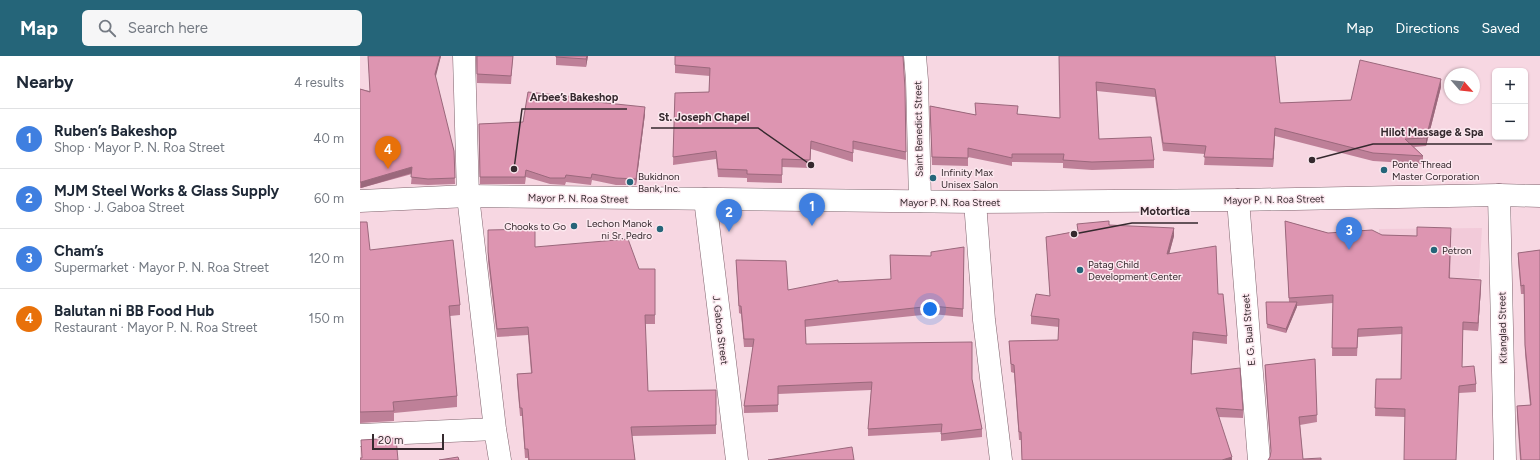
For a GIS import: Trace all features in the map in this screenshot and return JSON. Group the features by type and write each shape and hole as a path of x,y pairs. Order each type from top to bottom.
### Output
{"street":[{"path":"464,56 468,196 495,429 500,460"},
{"name":"Saint Benedict Street","path":"915,56 920,202"},
{"name":"Mayor P. N. Roa Street","path":"360,202 468,196 920,202 1238,200 1499,195 1540,196"},
{"name":"Kitanglad Street","path":"1499,195 1505,460"},
{"name":"J. Gaboa Street","path":"705,199 737,460"},
{"name":"E. G. Bual Street","path":"1238,200 1259,460"},
{"path":"975,202 984,320 1002,460"},
{"path":"360,435 495,429"}],"shaded area":[{"path":"1482,228 1479,278 1379,286 1379,229"}],"building":[{"path":"368,56 440,56 435,74 454,151 455,178 428,179 411,177 412,167 360,182 360,89 370,92"},
{"path":"477,56 513,56 511,76 477,74"},
{"path":"556,56 587,56 586,59"},
{"path":"675,56 903,56 906,152 853,141 853,153 811,141 810,160 782,159 782,175 747,174 747,170 718,169 716,151 673,157 675,93 709,92 710,68 675,65"},
{"path":"1059,56 1275,56 1280,103 1351,100 1360,60 1441,79 1426,138 1405,139 1423,156 1373,153 1275,128 1273,159 1204,157 1206,146 1163,143 1155,89 1096,82 1099,139 1151,137 1154,160 1092,162 1063,160 1064,154 1012,154 1012,158 968,148 968,158 932,157 930,106 976,115 975,103 1018,106 1017,114 1060,118"},
{"path":"528,92 575,97 587,96 587,101 645,107 636,179 616,178 592,174 591,178 566,175 565,178 550,178 526,170 525,177 480,177 479,124 523,122"},
{"path":"1109,221 1109,225 1174,228 1167,254 1216,246 1218,294 1223,294 1227,336 1193,332 1191,374 1240,368 1243,410 1216,408 1232,457 1222,460 1022,460 1021,432 1019,432 1014,365 1011,364 1009,341 1058,340 1059,319 1031,316 1036,294 1050,296 1046,237 1078,231 1077,224"},
{"path":"1285,221 1328,233 1372,230 1382,235 1417,236 1417,227 1451,228 1449,278 1481,280 1478,323 1463,322 1462,367 1474,366 1476,384 1459,386 1456,460 1404,460 1405,409 1375,408 1376,379 1401,379 1402,327 1358,329 1357,348 1332,348 1333,295 1289,298"},
{"path":"360,222 367,222 370,250 453,240 460,305 449,306 457,396 393,402 394,411 360,412"},
{"path":"535,229 535,247 628,239 639,269 655,269 655,315 645,315 648,391 716,390 716,425 631,427 635,460 529,460 528,449 525,449 522,408 520,408 517,374 532,373 528,327 497,329 488,252 488,230"},
{"path":"964,247 963,309 932,306 805,320 806,344 972,342 972,379 982,429 941,434 942,424 868,429 872,382 778,386 778,405 744,406 754,339 744,339 741,306 739,306 736,260 786,261 788,290 838,280 838,282 891,279 890,255 931,256 931,252"},
{"path":"1540,250 1540,460 1521,460 1517,406 1531,405 1525,345 1524,285 1521,286 1518,253"},
{"path":"1266,302 1297,302 1286,329 1267,324"},
{"path":"1315,359 1317,415 1299,417 1303,459 1321,458 1321,460 1268,460 1271,451 1265,365"},
{"path":"396,438 398,460 360,460 360,458 362,458 361,440"},
{"path":"852,447 854,460 768,460"},
{"path":"458,457 459,460 439,460"}],"place":[{"name":"Hilot Massage & Spa","path":"1312,160"},
{"name":"St. Joseph Chapel","path":"811,165"},
{"name":"Balutan ni BB Food Hub","path":"388,169"},
{"name":"Arbee’s Bakeshop","path":"514,169"},
{"name":"Ponte Thread Master Corporation","path":"1384,170"},
{"name":"Infinity Max Unisex Salon","path":"933,178"},
{"name":"Bukidnon Bank, Inc.","path":"630,182"},
{"name":"Chooks to Go","path":"574,226"},
{"name":"Ruben’s Bakeshop","path":"812,226"},
{"name":"Lechon Manok ni Sr. Pedro","path":"660,229"},
{"name":"MJM Steel Works & Glass Supply","path":"729,232"},
{"name":"Motortica","path":"1074,234"},
{"name":"Cham’s","path":"1349,250"},
{"name":"Petron","path":"1434,250"},
{"name":"Patag Child Development Center","path":"1080,270"}]}
